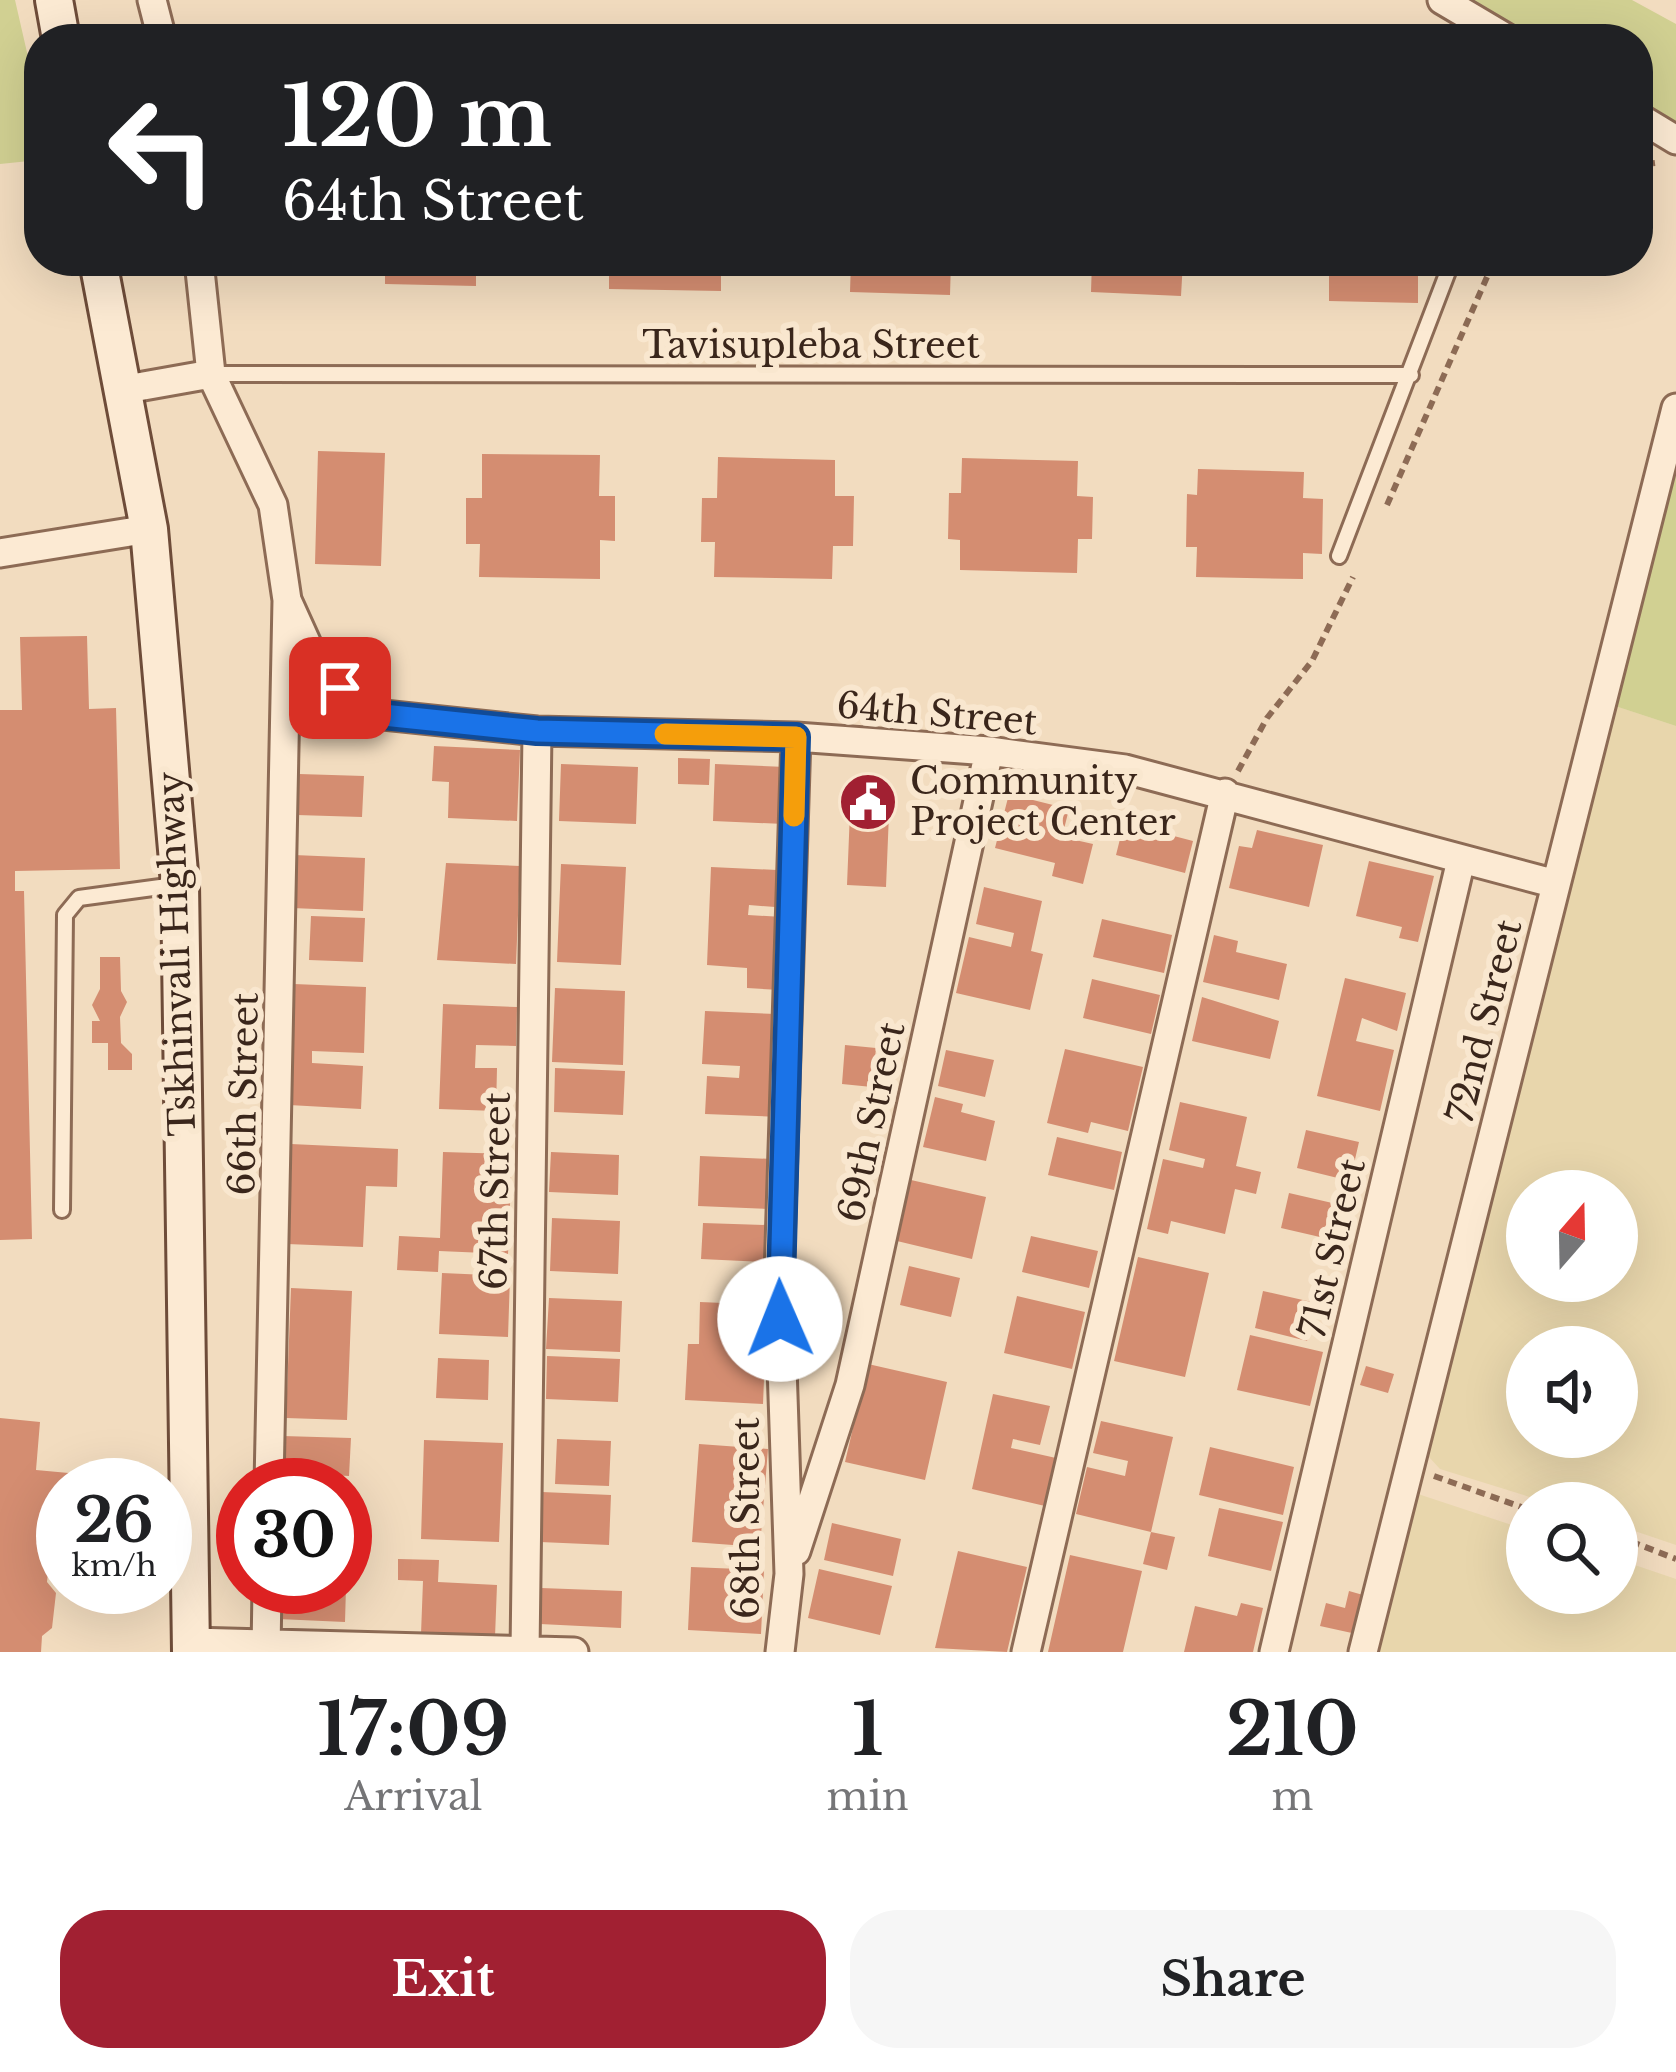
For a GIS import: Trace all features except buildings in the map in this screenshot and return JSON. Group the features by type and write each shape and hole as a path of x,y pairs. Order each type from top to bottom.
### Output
{"main road":[{"name":"Tskhinvali Highway","path":"101,276 149,530 180,884 192,1647"}],"street":[{"path":"1442,0 1483,24"},
{"path":"201,276 211,374 273,505 287,600"},
{"path":"121,390 211,374"},
{"name":"72nd Street","path":"1363,1652 1676,408"},
{"path":"0,553 149,530"},
{"name":"66th Street","path":"270,1458 289,704 287,600"},
{"name":"64th Street","path":"287,600 316,664 364,713 537,731 796,737 989,751 1125,769 1556,884"},
{"name":"67th Street","path":"525,1651 537,731"},
{"name":"68th Street","path":"780,1652 789,1574 779,1277 796,737"},
{"name":"69th Street","path":"789,1574 850,1385 989,751"},
{"path":"1026,1652 1225,793"},
{"name":"71st Street","path":"1274,1652 1461,860"},
{"path":"266,1648 267,1614"},
{"path":"192,1647 574,1652"}],"lane":[{"path":"1339,556 1447,276"},
{"name":"Tavisupleba Street","path":"211,374 1411,375"},
{"path":"62,1210 65,915 79,898 180,884"}],"path":[{"path":"1408,1466 1506,1501"},
{"path":"1638,1544 1676,1559"}],"shaded area":[{"path":"0,0 15,0 24,39 24,162 0,164"},
{"path":"1473,0 1632,0 1676,24 1676,123 1653,109 1653,24 1512,24"},
{"path":"1676,437 1676,726 1612,705"},
{"path":"1612,705 1676,726 1676,1545 1638,1532 1638,1482 1506,1482 1506,1490 1440,1469 1428,1456"},
{"path":"1415,1493 1506,1523 1506,1614 1638,1614 1638,1566 1676,1579 1676,1652 1376,1652"}],"slow traffic":[{"path":"665,734 796,737 794,816"}],"place":[{"name":"Community Project Center","path":"868,802"}],"route":[{"path":"340,688 364,713 537,731 796,737 780,1319"}]}
